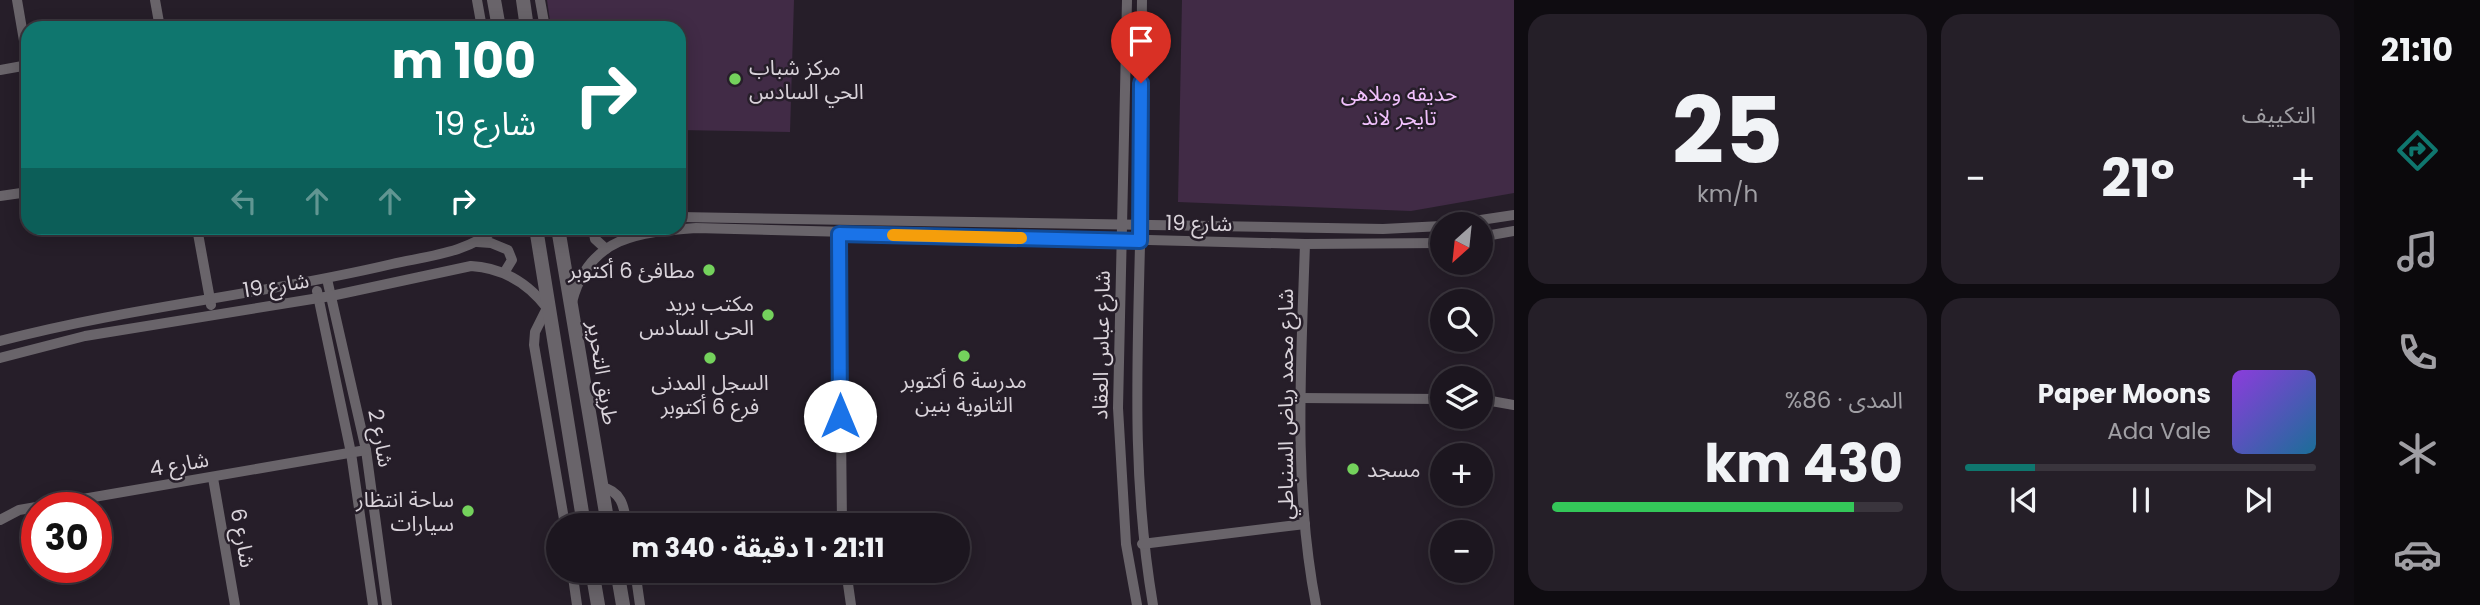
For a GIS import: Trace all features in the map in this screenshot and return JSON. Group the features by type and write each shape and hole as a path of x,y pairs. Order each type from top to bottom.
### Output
{"street":[{"path":"19,0 22,21"},
{"path":"155,0 159,21"},
{"path":"477,0 481,21"},
{"path":"494,0 498,21"},
{"path":"523,0 526,21"},
{"path":"540,0 544,21"},
{"name":"شارع عباس العقاد","path":"1127,0 1121,240 1120,476 1137,605"},
{"name":"شارع عباس العقاد","path":"1142,0 1140,241 1135,410 1142,544 1153,605"},
{"path":"0,70 21,66"},
{"path":"0,196 21,192"},
{"path":"1493,218 1514,215"},
{"name":"شارع 19","path":"686,219 839,234 1305,244 1430,243"},
{"name":"شارع 19","path":"686,224 1122,224 1383,229 1430,227"},
{"path":"1493,235 1514,231"},
{"path":"839,234 842,513"},
{"path":"198,235 213,315"},
{"name":"شارع 19","path":"0,341 89,320 321,280 477,242 486,235"},
{"name":"طريق التحرير","path":"537,235 582,513"},
{"name":"طريق التحرير","path":"559,235 606,513"},
{"path":"594,235 595,239 606,248"},
{"name":"شارع 19","path":"572,305 580,278 606,248 636,235"},
{"path":"477,242 491,243 508,250 511,264 503,273"},
{"name":"شارع محمد رياض السنباطي","path":"1305,244 1300,398 1305,524 1316,605"},
{"name":"شارع 19","path":"0,358 85,336 331,296 471,265 503,273 528,288 547,307"},
{"name":"شارع 2","path":"321,280 331,296 366,450 387,605"},
{"name":"شارع 2","path":"321,280 318,298 351,453 373,605"},
{"path":"547,307 536,332 534,345 563,513"},
{"path":"1300,398 1430,399"},
{"path":"1493,402 1514,405"},
{"name":"شارع 4","path":"0,520 19,510 366,450"},
{"name":"شارع 6","path":"213,478 235,605"},
{"path":"601,486 613,491 621,500 624,513"},
{"path":"1142,544 1305,524"},
{"path":"574,583 577,605"},
{"path":"594,583 598,605"},
{"path":"619,583 623,605"},
{"path":"637,583 640,605"},
{"path":"848,583 851,605"}],"green space":[{"name":"مركز شباب الحي السادس","path":"547,0 794,0 790,132 686,130 686,21 550,21"},
{"name":"حديقه وملاهى تايجر لاند","path":"1182,0 1514,0 1514,193 1411,211 1178,202"}],"slow traffic":[{"path":"893,235 1021,238"}],"place":[{"name":"مركز شباب الحي السادس","path":"735,79"},
{"name":"مطافئ 6 أكتوبر","path":"709,270"},
{"name":"مكتب بريد الحى السادس","path":"768,315"},
{"name":"مدرسة 6 أكتوبر الثانوية بنين","path":"964,356"},
{"name":"السجل المدنى فرع 6 أكتوبر","path":"710,358"},
{"name":"مسجد","path":"1353,469"},
{"name":"ساحة انتظار سيارات","path":"468,511"}],"route":[{"path":"840,416 839,234 1140,241 1141,83"}]}
